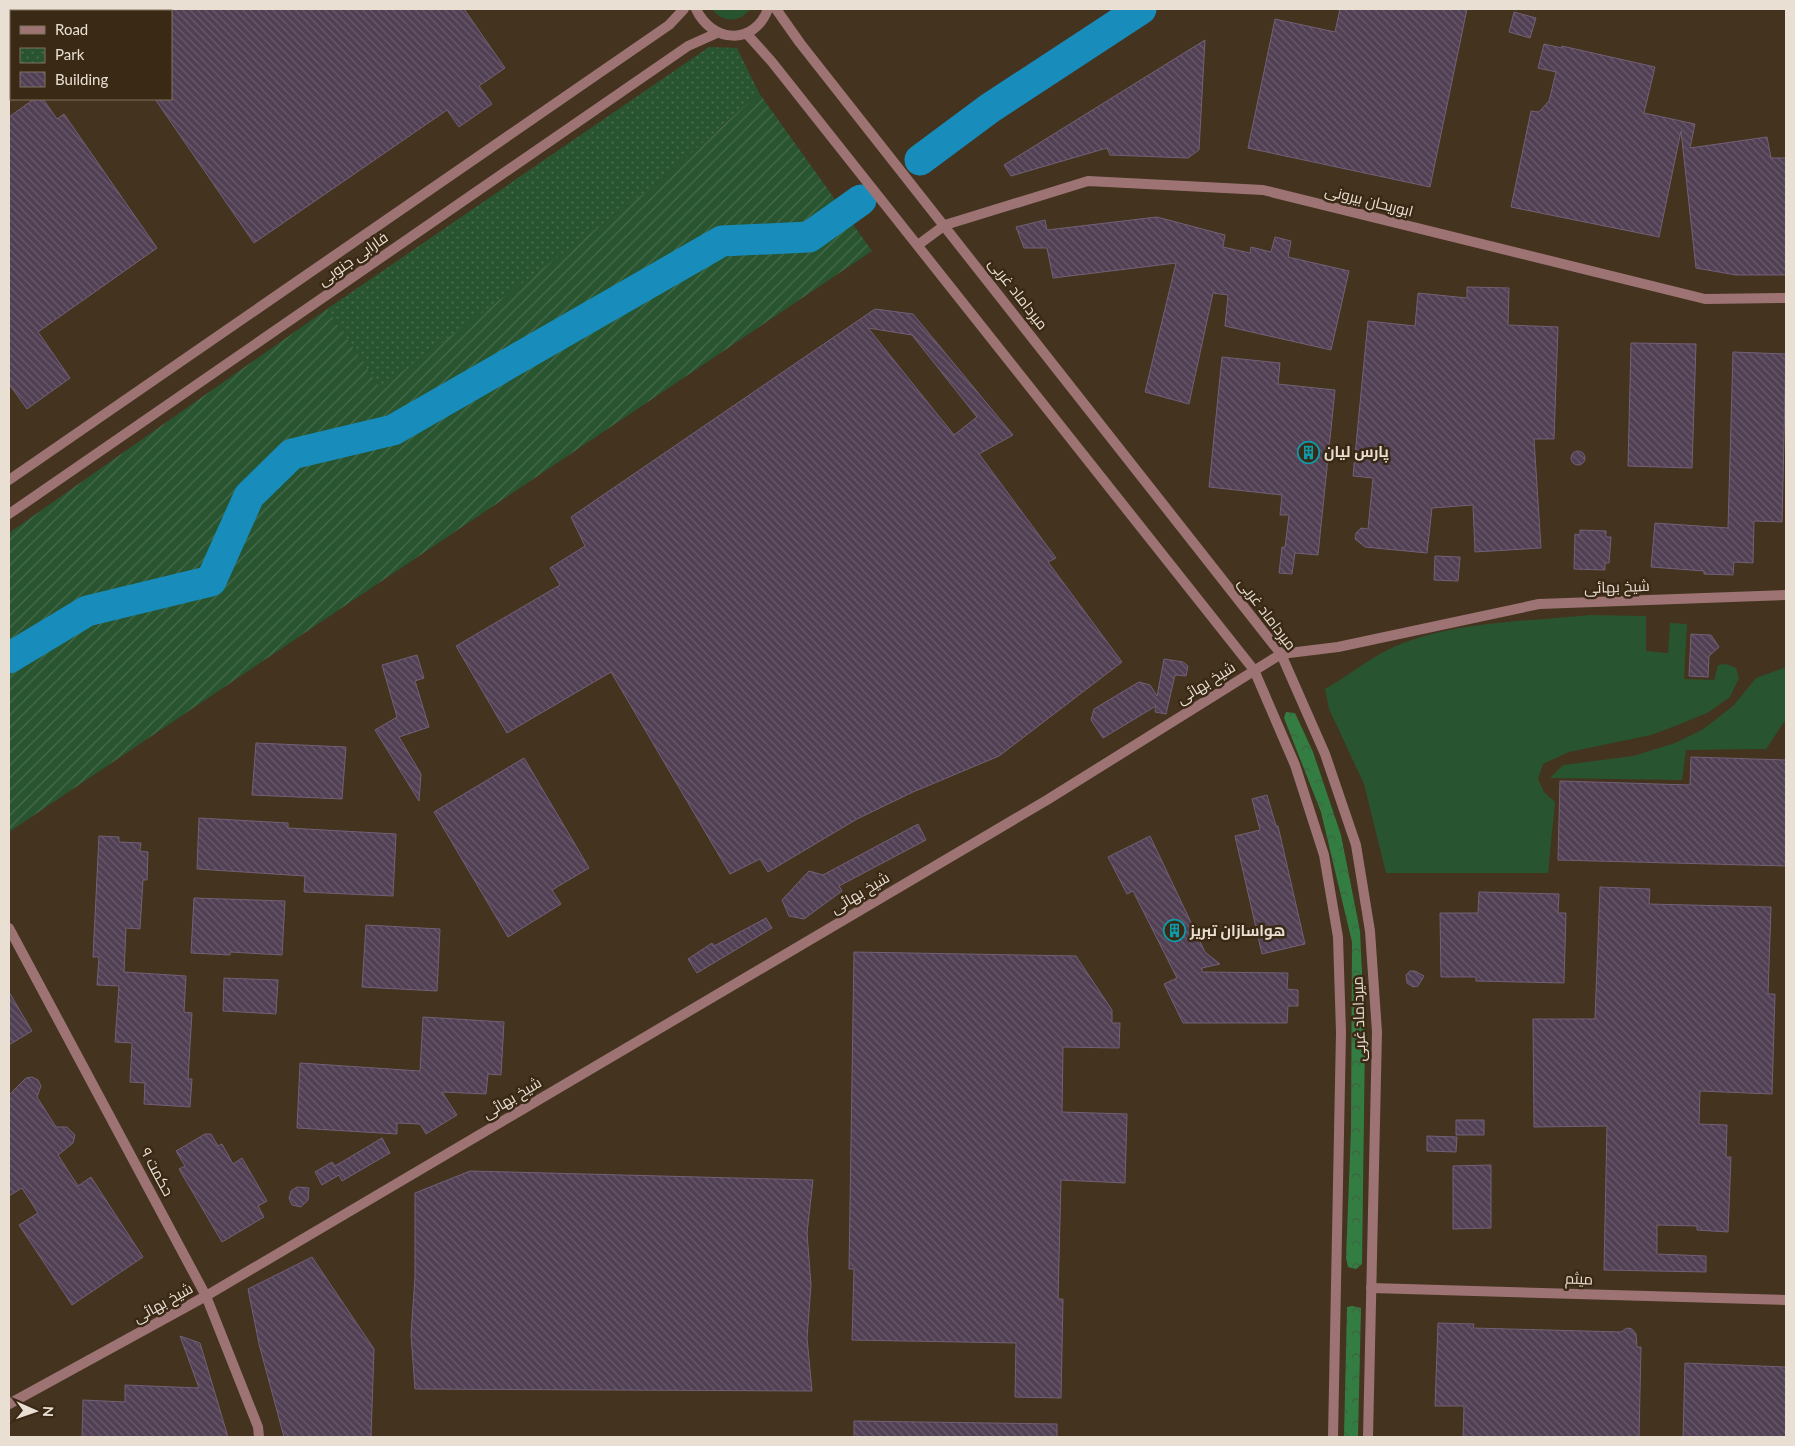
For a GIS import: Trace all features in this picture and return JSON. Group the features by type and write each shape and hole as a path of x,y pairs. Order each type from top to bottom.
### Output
{"street":[{"name":"فارابی جنوبی","path":"9,480 669,25 684,9"},
{"path":"696,9 701,19 717,33 726,36 746,34 762,20 768,9"},
{"name":"میرداماد غربی","path":"776,9 800,43 1281,654 1326,754 1356,845 1370,931 1377,1032 1368,1437"},
{"name":"فارابی جنوبی","path":"9,514 688,46 717,33"},
{"name":"میرداماد غربی","path":"746,34 772,62 1254,670 1295,765 1324,855 1338,936 1341,1032 1333,1437"},
{"name":"ابوریحان بیرونی","path":"918,245 945,225 1088,181 1263,190 1705,299 1786,298"},
{"name":"شیخ بهائی","path":"9,1404 206,1296 1047,800 1281,654 1338,647 1539,604 1786,596"},
{"name":"حکمت ۹","path":"9,928 206,1296 258,1428 259,1437"},
{"name":"میثم","path":"1371,1288 1786,1300"}],"green space":[{"path":"712,9 750,9 741,17 731,20 721,17"},
{"path":"709,47 737,48 759,93 657,184 380,389 327,309"},
{"path":"759,93 872,251 9,832 9,533 327,309 380,388 657,184"},
{"path":"1591,615 1646,616 1646,651 1668,653 1670,623 1687,624 1684,679 1714,680 1718,665 1726,664 1736,668 1739,678 1730,697 1709,712 1651,735 1569,752 1543,764 1538,779 1544,792 1555,802 1548,873 1386,873 1364,784 1329,709 1325,689 1380,654 1404,643 1429,635 1483,625"},
{"path":"1786,667 1786,719 1766,749 1686,750 1682,780 1550,778 1563,765 1633,756 1675,743 1702,730 1733,706 1756,678"},
{"path":"1286,712 1295,713 1313,752 1341,835 1360,931 1365,1037 1362,1264 1356,1269 1348,1267 1346,1258 1351,1130 1352,942 1321,812 1284,718"},
{"path":"1347,1307 1361,1308 1358,1437 1344,1437"}],"building":[{"path":"464,9 505,68 479,86 492,104 459,127 447,110 254,243 156,100 172,100 171,10"},
{"path":"1340,9 1467,9 1430,187 1248,148 1275,19 1335,32"},
{"path":"1514,12 1536,18 1530,38 1509,32"},
{"path":"1205,40 1199,150 1188,158 1110,155 1107,148 1011,176 1004,165"},
{"path":"1544,44 1562,48 1562,46 1655,67 1644,113 1695,124 1690,148 1767,137 1771,158 1786,158 1786,275 1736,275 1696,268 1681,131 1659,237 1511,207 1531,111 1539,112 1549,101 1556,72 1538,68"},
{"path":"33,100 44,100 57,119 64,114 157,248 38,332 70,378 27,409 9,384 9,117"},
{"path":"1157,217 1225,235 1223,247 1250,253 1251,247 1271,252 1275,237 1291,241 1288,257 1349,271 1331,350 1225,326 1228,295 1213,293 1189,404 1145,392 1176,263 1053,278 1047,248 1024,248 1016,227 1045,220 1047,230"},
{"path":"1467,287 1509,288 1508,325 1558,327 1554,439 1534,439 1541,548 1475,552 1473,505 1432,508 1427,553 1365,547 1355,539 1356,533 1361,528 1368,529 1373,478 1353,476 1368,321 1415,326 1418,293 1467,298"},
{"path":"875,309 913,314 1013,435 979,454 1056,558 1048,562 1122,662 999,756 913,792 857,819 768,872 760,859 730,874 611,672 507,733 456,646 560,585 550,568 585,546 571,517","holes":["868,328 912,335 977,417 954,435"]},
{"path":"1631,343 1696,344 1692,468 1628,466"},
{"path":"1733,352 1786,354 1782,522 1754,521 1753,563 1734,562 1733,575 1704,574 1704,571 1651,567 1655,523 1728,528"},
{"path":"1222,357 1280,363 1278,384 1335,390 1318,555 1295,553 1292,574 1279,573 1289,515 1280,515 1282,495 1209,487"},
{"path":"1578,451 1583,453 1585,458 1583,463 1578,465 1573,463 1571,458 1573,453"},
{"path":"1580,530 1606,531 1606,537 1611,537 1609,563 1605,563 1605,570 1574,569 1575,534 1580,535"},
{"path":"1435,556 1460,557 1458,581 1434,580"},
{"path":"1691,634 1711,635 1719,647 1709,656 1708,677 1689,676"},
{"path":"417,655 424,678 415,681 429,727 399,737 421,774 419,801 375,730 397,717 382,665"},
{"path":"1164,659 1183,662 1188,666 1186,676 1175,675 1166,714 1155,712 1156,706 1103,738 1091,720 1094,709 1139,682 1150,685 1157,696"},
{"path":"256,743 346,747 342,799 252,795"},
{"path":"1691,757 1786,760 1786,866 1558,860 1560,781 1690,785"},
{"path":"524,758 589,868 552,890 561,904 508,937 434,812"},
{"path":"1267,795 1276,826 1278,826 1305,944 1262,954 1235,836 1260,830 1252,799"},
{"path":"199,818 288,823 288,828 396,834 393,896 304,892 305,876 197,869"},
{"path":"918,824 926,840 839,886 842,891 804,919 789,916 782,900 809,871 823,875"},
{"path":"99,836 119,837 119,842 141,843 140,851 148,852 147,880 143,880 140,929 126,928 124,972 186,976 184,1012 192,1013 188,1079 192,1079 190,1107 144,1104 145,1083 130,1082 132,1043 115,1042 119,986 97,985 99,957 93,957"},
{"name":"هواسازان تبریز","path":"1150,836 1205,952 1220,964 1202,968 1202,972 1288,973 1287,989 1298,990 1298,1006 1288,1006 1287,1023 1183,1023 1164,984 1177,978 1133,891 1127,894 1108,857"},
{"path":"1600,887 1650,889 1649,904 1771,907 1768,994 1775,994 1772,1094 1700,1091 1699,1124 1727,1125 1726,1157 1731,1157 1728,1232 1697,1230 1697,1226 1657,1225 1657,1254 1706,1256 1706,1272 1604,1270 1607,1126 1534,1127 1533,1019 1595,1019"},
{"path":"1479,892 1559,894 1558,913 1566,913 1564,983 1476,981 1476,977 1441,977 1440,913 1478,913"},
{"path":"194,898 285,901 282,955 230,952 230,955 191,953"},
{"path":"766,918 772,928 697,973 688,959 712,943 714,946"},
{"path":"366,925 440,929 437,991 362,987"},
{"path":"854,952 1076,956 1112,1010 1112,1023 1120,1023 1119,1048 1063,1047 1062,1112 1127,1114 1125,1183 1061,1180 1058,1299 1063,1299 1061,1398 1015,1397 1016,1343 852,1340 854,1269 849,1269"},
{"path":"1410,971 1415,971 1424,976 1418,986 1413,987 1407,983 1406,975"},
{"path":"224,978 278,980 276,1014 223,1011"},
{"path":"9,992 32,1031 9,1045"},
{"path":"423,1017 504,1022 501,1075 488,1074 486,1094 442,1092 457,1115 426,1134 420,1124 397,1123 397,1134 297,1128 300,1063 420,1071"},
{"path":"32,1077 38,1080 41,1086 37,1097 56,1127 67,1127 75,1135 73,1143 58,1155 78,1186 91,1177 143,1257 72,1305 19,1225 38,1213 22,1188 9,1196 9,1095 26,1078"},
{"path":"1456,1120 1484,1120 1484,1135 1456,1135"},
{"path":"205,1134 211,1134 218,1146 222,1144 233,1164 242,1158 267,1201 258,1206 264,1217 222,1242 179,1169 185,1166 176,1151"},
{"path":"1427,1136 1457,1137 1456,1152 1427,1151"},
{"path":"382,1138 390,1153 342,1181 339,1175 322,1185 315,1172 332,1162 335,1166"},
{"path":"1491,1165 1491,1228 1453,1229 1453,1166"},
{"path":"470,1171 813,1180 807,1233 811,1285 807,1338 812,1391 415,1389 411,1335 415,1277 415,1193"},
{"path":"297,1187 309,1188 308,1200 301,1207 292,1205 289,1198 291,1191"},
{"path":"312,1257 374,1349 371,1437 284,1437 259,1344 248,1289"},
{"path":"1438,1323 1474,1324 1473,1328 1621,1332 1627,1328 1632,1329 1636,1334 1637,1347 1641,1347 1639,1437 1463,1437 1464,1406 1435,1406"},
{"path":"180,1336 200,1343 228,1437 82,1437 83,1400 125,1402 125,1385 199,1388"},
{"path":"1685,1363 1786,1367 1786,1437 1683,1437"},
{"path":"854,1421 1057,1424 1057,1437 854,1437"}],"waterway":[{"path":"920,160 990,108 1141,9"},
{"path":"9,658 87,611 211,581 249,496 292,454 393,430 722,241 809,237 861,200"}],"place":[{"name":"پارس لیان","path":"1308,452"},
{"name":"هواسازان تبریز","path":"1174,931"}]}
